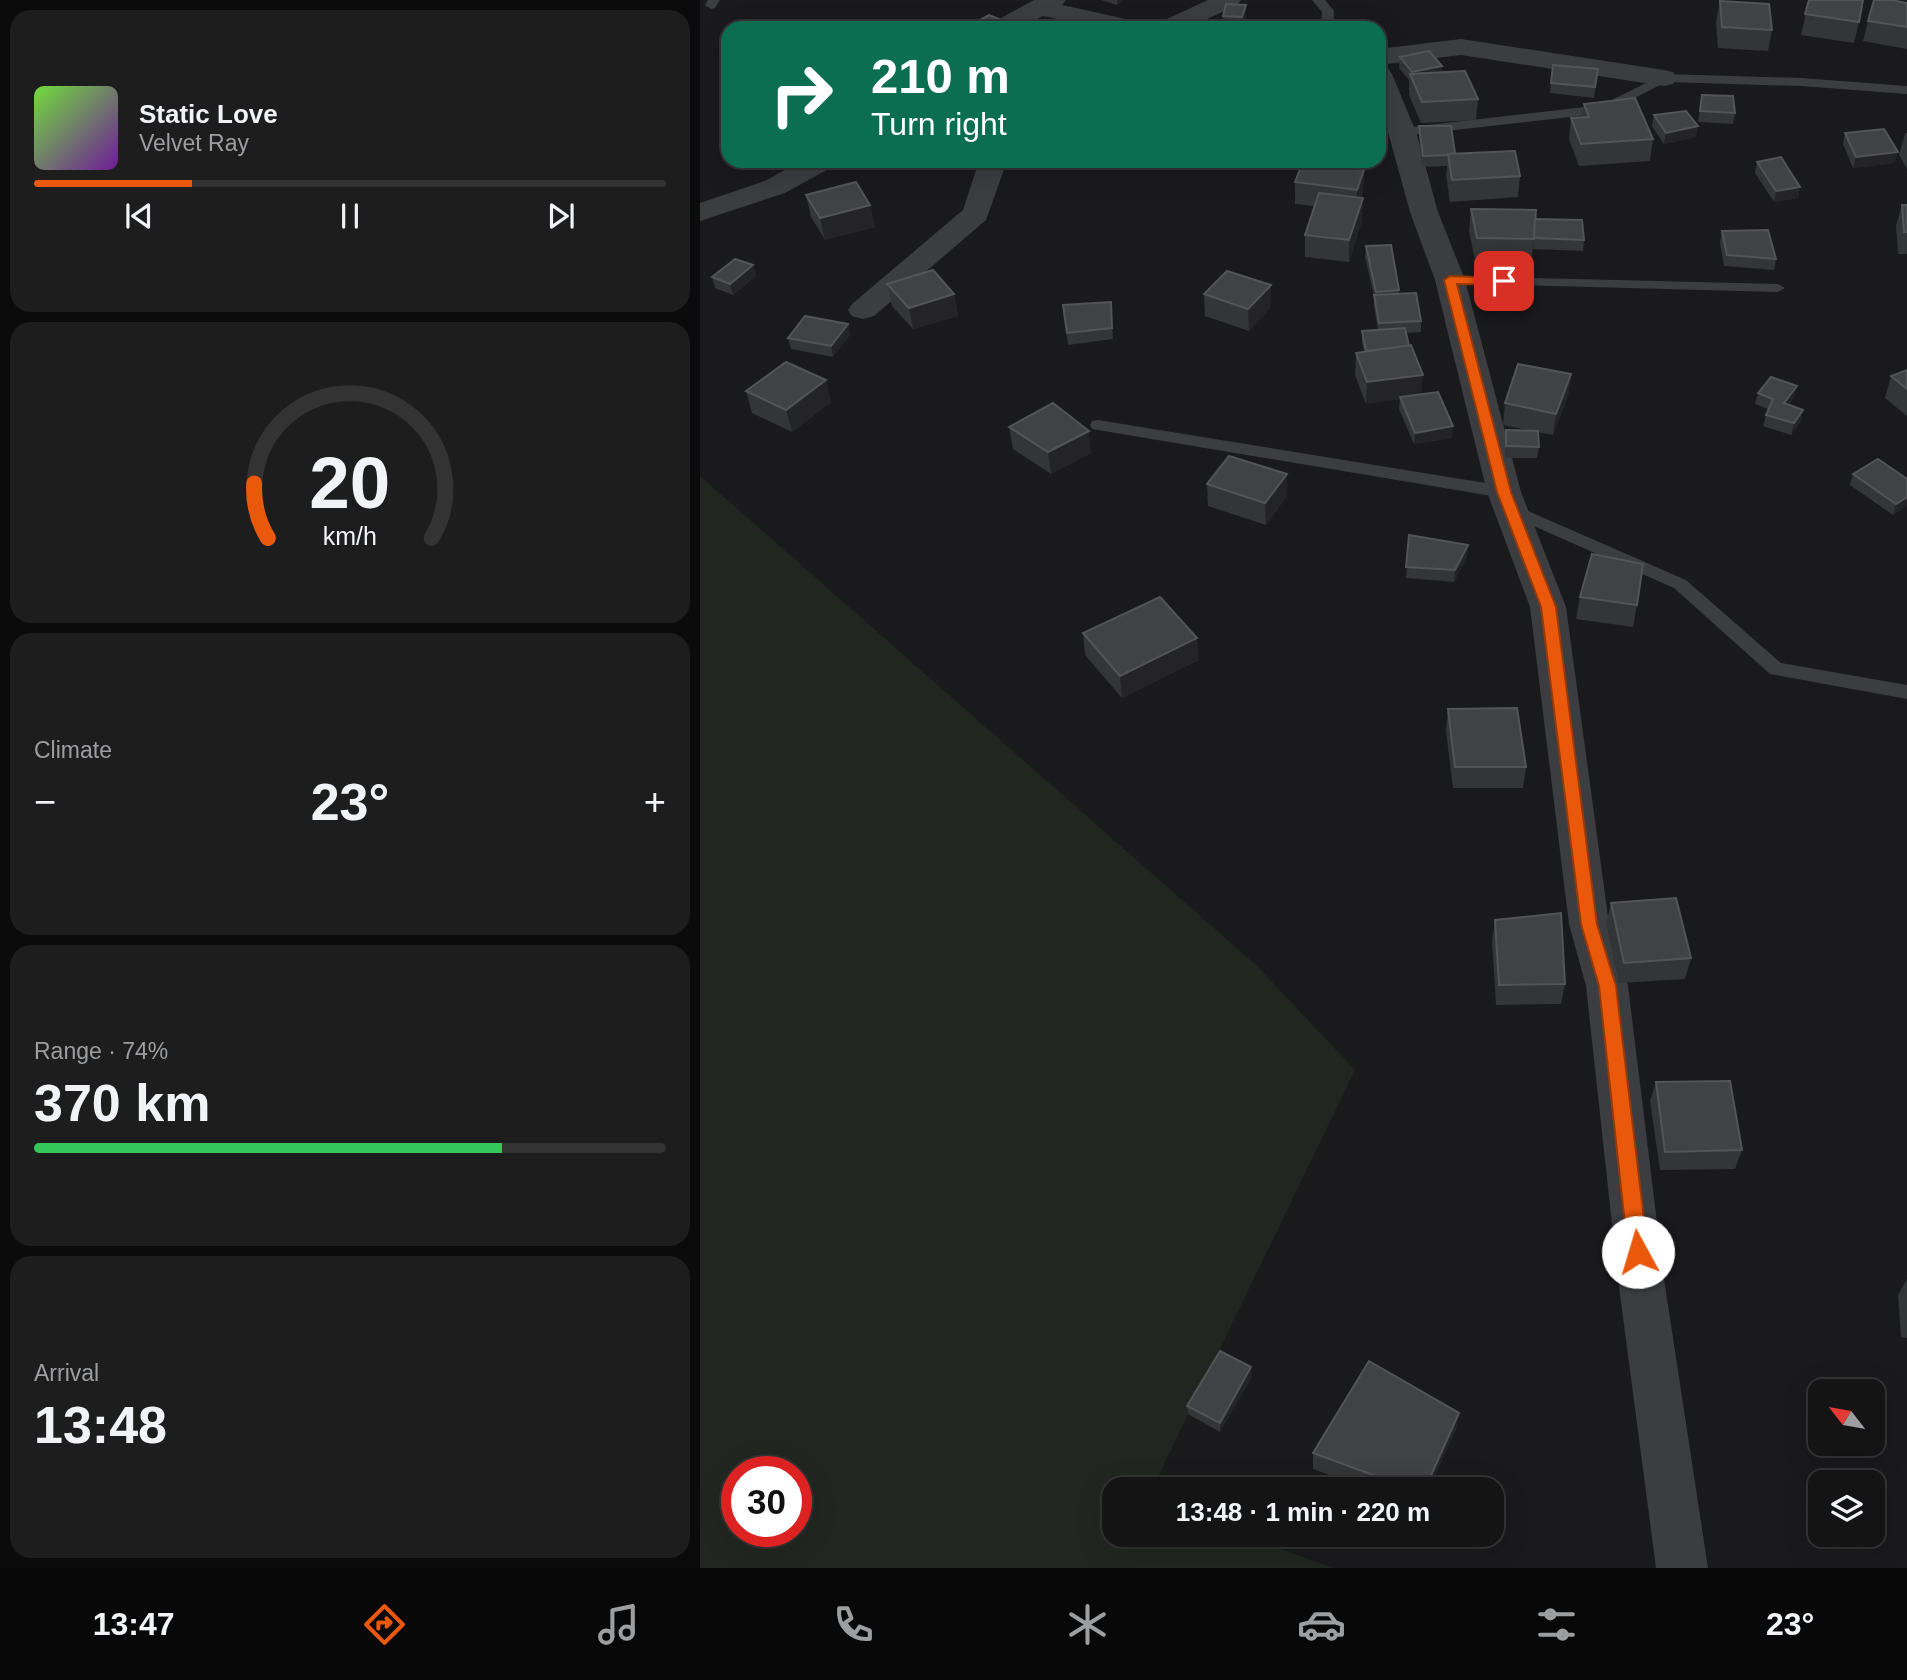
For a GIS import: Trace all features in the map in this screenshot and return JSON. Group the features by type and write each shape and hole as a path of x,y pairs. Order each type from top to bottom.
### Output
{"street":[{"path":"1182,21 1228,0"},
{"path":"1015,21 1048,4 1110,21"},
{"path":"1386,56 1461,47 1664,78"},
{"path":"1386,92 1402,132 1424,212 1450,280 1507,500 1548,607 1589,924 1607,986 1641,1279 1682,1568"},
{"path":"700,212 775,187 809,168"},
{"path":"863,310 976,214 991,168"}],"lane":[{"path":"1318,0 1328,11 1327,21"},
{"path":"1402,132 1605,109 1664,78 1801,82 1907,90"},
{"path":"1450,280 1778,288"},
{"path":"1098,425 1507,500 1680,584 1776,669 1907,692"}],"shaded area":[{"path":"700,476 1257,966 1355,1070 1158,1477 1102,1477 1102,1547 1275,1547 1334,1568 700,1568"}],"building":[{"path":"1809,0 1863,0 1859,22 1805,14"},
{"path":"1874,0 1907,3 1907,27 1868,21"},
{"path":"1720,1 1769,4 1772,30 1722,27"},
{"path":"1226,4 1246,5 1242,17 1223,16"},
{"path":"989,15 1004,21 978,21"},
{"path":"1429,51 1442,66 1412,72 1400,57"},
{"path":"1553,65 1598,69 1595,87 1551,83"},
{"path":"1465,71 1478,99 1422,102 1410,74"},
{"path":"1702,95 1733,96 1735,113 1700,111"},
{"path":"1635,98 1653,139 1581,144 1571,118 1589,117 1584,104"},
{"path":"1686,111 1698,126 1666,133 1654,115"},
{"path":"1419,126 1451,126 1455,153 1423,156"},
{"path":"1884,129 1898,152 1856,157 1845,133"},
{"path":"1515,151 1520,176 1452,180 1448,154"},
{"path":"1781,157 1800,187 1776,191 1757,162"},
{"path":"1301,168 1364,170 1357,190 1295,182"},
{"path":"856,182 870,205 820,218 806,195"},
{"path":"1319,193 1363,198 1349,240 1305,235"},
{"path":"1902,205 1907,205 1907,232 1904,232"},
{"path":"1471,209 1536,210 1534,239 1477,238"},
{"path":"1535,219 1582,220 1584,240 1534,238"},
{"path":"1768,230 1776,259 1727,255 1722,231"},
{"path":"1391,245 1399,290 1376,292 1366,246"},
{"path":"735,259 753,265 730,284 712,277"},
{"path":"933,270 954,294 909,308 887,284"},
{"path":"1227,271 1271,285 1248,309 1204,294"},
{"path":"1416,293 1421,321 1379,323 1374,295"},
{"path":"1111,302 1112,328 1067,333 1063,305"},
{"path":"805,316 848,324 831,346 788,338"},
{"path":"1405,328 1409,346 1366,351 1362,331"},
{"path":"1411,345 1423,375 1367,382 1356,353"},
{"path":"786,362 826,380 786,410 746,391"},
{"path":"1518,364 1571,374 1556,414 1505,403"},
{"path":"1907,370 1907,389 1891,376"},
{"path":"1771,377 1797,386 1784,403 1803,410 1794,423 1766,415 1773,399 1758,393"},
{"path":"1438,392 1453,426 1415,433 1400,397"},
{"path":"1053,403 1089,431 1048,452 1009,427"},
{"path":"1506,430 1538,431 1539,447 1506,446"},
{"path":"1229,456 1287,474 1265,503 1207,484"},
{"path":"1878,459 1907,479 1907,497 1896,504 1853,474"},
{"path":"1409,535 1468,545 1455,570 1406,567"},
{"path":"1592,554 1643,564 1637,605 1580,597"},
{"path":"1160,597 1197,638 1120,676 1083,633"},
{"path":"1517,708 1526,767 1455,767 1448,709"},
{"path":"1676,898 1691,958 1624,963 1611,903"},
{"path":"1561,913 1565,984 1499,985 1495,920"},
{"path":"1730,1081 1742,1150 1665,1152 1656,1082"},
{"path":"1220,1351 1251,1367 1220,1423 1187,1406"},
{"path":"1369,1361 1459,1413 1430,1477 1378,1477 1313,1453"}],"route":[{"path":"1504,281 1450,280 1504,492 1548,607 1589,924 1607,986 1638,1252"}]}
